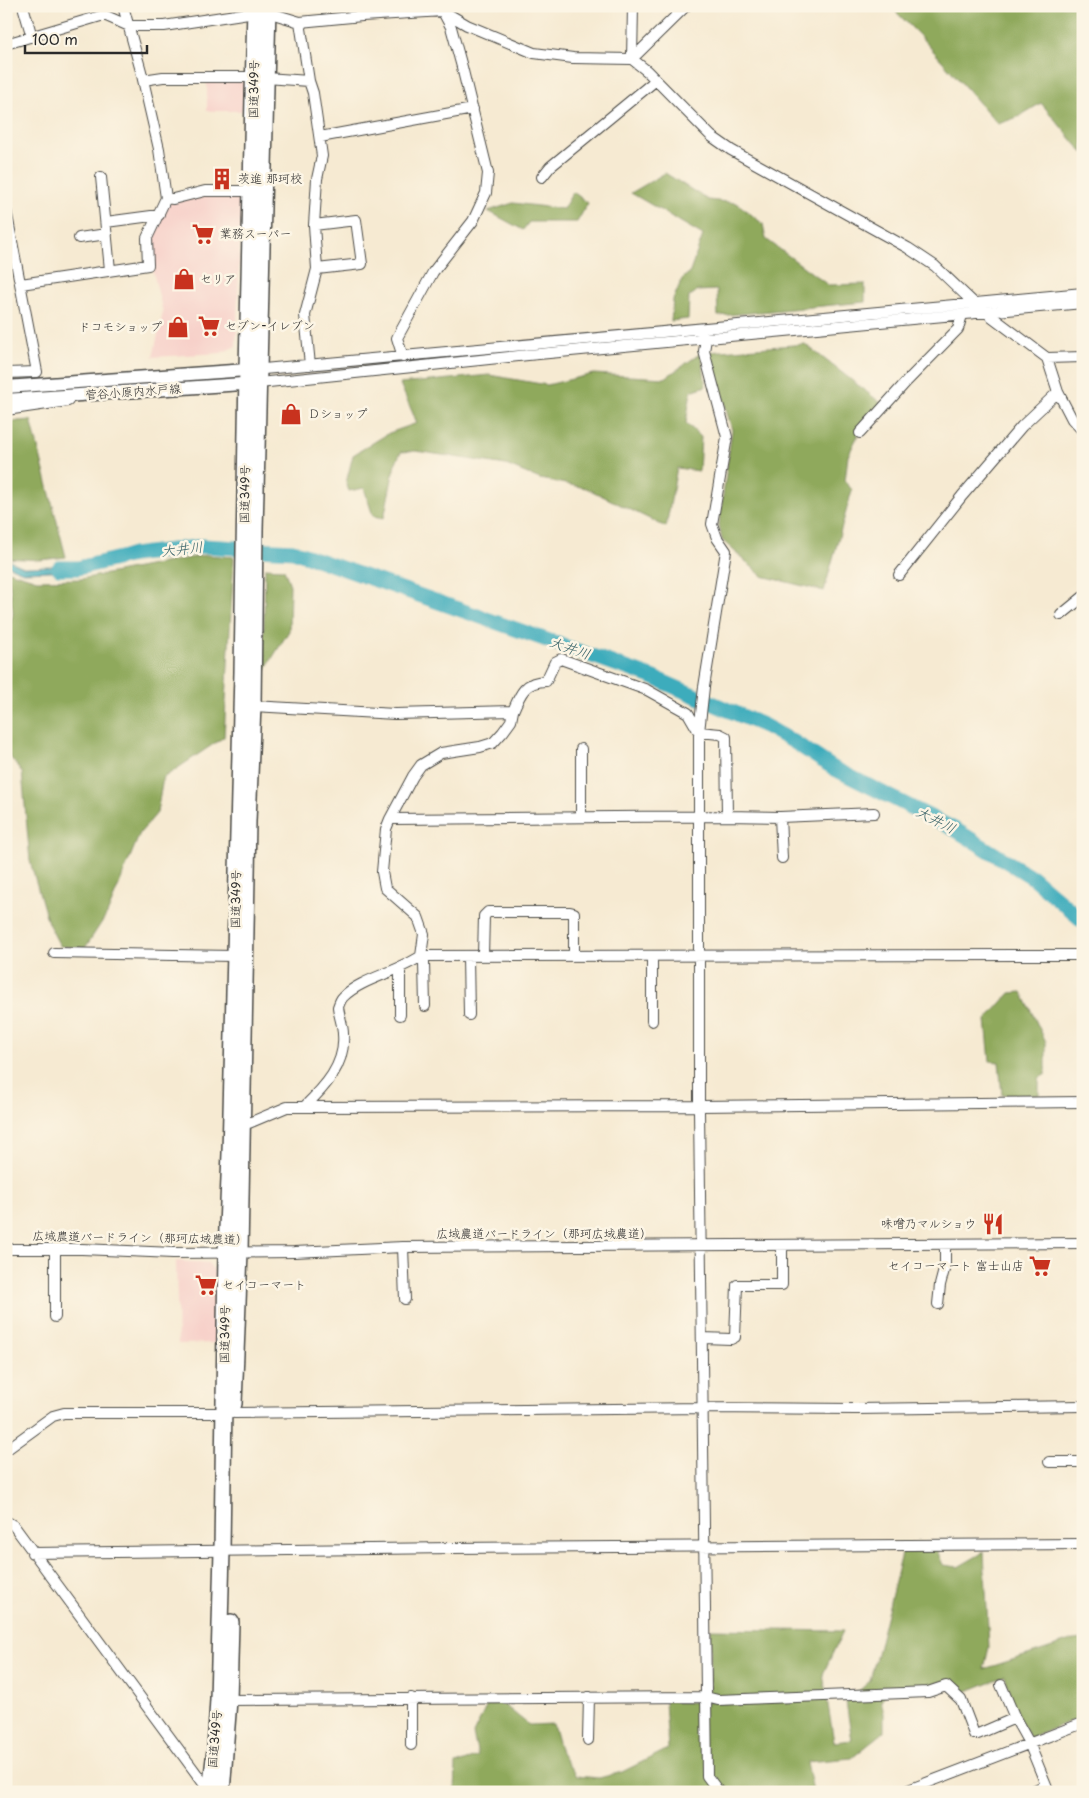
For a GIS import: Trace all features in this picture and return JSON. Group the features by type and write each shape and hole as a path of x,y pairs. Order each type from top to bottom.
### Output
{"highway":[{"name":"国道349号","path":"236,1122 234,956 250,537 261,9"},
{"name":"国道349号","path":"253,377 252,191 260,77"},
{"name":"国道349号","path":"222,1792 229,1700 227,1551 236,1122 247,929 248,821 253,706 249,560"},
{"name":"国道349号","path":"210,1792 215,1750 227,1551"}],"main road":[{"name":"菅谷小原内水戸線","path":"6,387 253,377"},
{"name":"菅谷小原内水戸線","path":"6,400 93,394 253,377"}],"street":[{"path":"24,6 32,37"},
{"path":"21,284 148,265 147,238 166,198 159,149 123,6"},
{"path":"632,59 634,6"},
{"path":"632,59 686,6"},
{"path":"6,44 104,15 129,26 164,26 261,9 300,22 442,9 467,25 534,53 572,58 632,59 656,80 711,136 731,150 908,248 935,266 975,304 1047,358 1058,392 1072,419 1083,431"},
{"path":"403,357 397,338 433,272 473,221 486,193 488,174 473,110 451,27 442,9"},
{"path":"300,22 322,156 317,179 314,225 317,269 305,315 310,365"},
{"path":"143,80 179,76 260,77 309,81"},
{"path":"542,177 550,167 656,80"},
{"path":"320,137 473,110"},
{"path":"101,177 110,270"},
{"path":"166,198 174,199 205,191 252,191"},
{"path":"6,211 37,372"},
{"path":"106,222 159,214"},
{"path":"314,225 356,220 362,264 317,269"},
{"path":"79,238 107,234"},
{"path":"253,377 310,365 1083,293"},
{"path":"253,377 528,355 1083,303"},
{"path":"860,433 958,329 962,315"},
{"path":"710,328 704,351 727,437 712,524 717,538 726,551 704,687 699,732 699,1106 707,1776 719,1792"},
{"path":"1047,358 1083,357"},
{"path":"6,373 37,372 46,376 52,384"},
{"path":"899,575 962,496 1022,426 1058,392"},
{"path":"6,410 73,400 93,394"},
{"path":"1061,615 1083,597"},
{"path":"424,1006 424,962 421,956 424,934 418,917 385,888 382,872 386,829 390,818 421,765 441,753 493,743 511,721 513,711 527,686 536,681 546,682 555,662 561,660 647,690 688,713 699,732 720,734 726,737 727,816"},
{"path":"253,706 395,714 513,711"},
{"path":"581,749 581,816"},
{"path":"390,818 581,816 780,817 874,812"},
{"path":"780,817 782,858"},
{"path":"484,956 484,916 488,912 570,912 574,913 574,956"},
{"path":"54,953 234,956"},
{"path":"304,1107 334,1075 343,1046 344,1034 338,1007 343,997 360,985 400,969 421,956 1083,955"},
{"path":"468,956 468,1015"},
{"path":"652,956 652,1021"},
{"path":"400,969 400,1015"},
{"path":"236,1122 249,1122 287,1107 699,1106 1083,1102"},
{"name":"広域農道バードライン（那珂広域農道）","path":"6,1249 173,1253 403,1247 1083,1242"},
{"path":"938,1304 945,1266 944,1244"},
{"path":"703,1338 731,1339 735,1336 737,1285 782,1285 782,1245"},
{"path":"403,1247 405,1299"},
{"path":"55,1249 55,1317"},
{"path":"6,1450 54,1416 64,1413 1083,1406"},
{"path":"1049,1462 1083,1462"},
{"path":"6,1521 14,1526 32,1553 210,1792"},
{"path":"32,1553 1083,1544"},
{"path":"1001,1685 1048,1788 1031,1792"},
{"path":"229,1700 706,1697 718,1700 928,1692 946,1686 961,1700 974,1734 1015,1718"},
{"path":"588,1740 589,1697"},
{"path":"410,1698 411,1745"},
{"path":"903,1792 1083,1723"}],"shaded area":[{"path":"207,80 244,81 243,111 207,111"},
{"path":"207,192 242,193 236,346 221,353 153,357 163,312 150,260 155,229 165,204"},
{"path":"176,1261 208,1263 220,1278 219,1328 215,1343 178,1344"}],"green space":[{"path":"890,6 1083,6 1083,153 1041,103 1018,117 998,124 920,36"},
{"path":"665,173 708,200 737,203 763,224 766,239 828,285 865,284 865,302 718,316 717,290 697,291 689,297 688,319 671,321 673,300 682,279 690,272 703,235 631,193"},
{"path":"573,192 588,203 577,222 529,222 523,230 488,211 513,203 563,209"},
{"path":"805,344 881,403 859,433 848,456 845,481 852,490 824,591 762,576 722,540 719,525 732,430 709,352"},
{"path":"701,353 706,386 691,391 686,423 701,437 699,471 677,468 666,527 586,488 540,479 506,465 416,451 401,452 395,464 384,518 373,516 364,488 349,491 346,483 353,455 389,433 417,423 400,384 489,375 547,385 593,374 665,378"},
{"path":"31,420 66,557 40,560 6,558 6,422"},
{"path":"205,555 234,557 224,737 163,778 157,813 140,833 107,914 85,948 60,946 48,923 30,861 22,772 6,752 6,636 13,614 8,571 37,580 81,579"},
{"path":"265,568 284,569 290,585 289,631 263,673"},
{"path":"1022,992 1046,1042 1046,1074 1039,1078 1039,1095 1002,1095 999,1062 990,1061 986,1020 1010,993"},
{"path":"936,1548 943,1565 958,1567 984,1552 989,1647 984,1669 1074,1640 1083,1639 1083,1716 1030,1738 1015,1711 1005,1676 960,1694 947,1681 929,1685 891,1688 881,1700 884,1713 884,1732 852,1758 807,1762 813,1792 455,1792 456,1764 478,1756 473,1734 489,1701 503,1704 529,1725 553,1724 561,1753 576,1776 599,1778 622,1772 668,1749 665,1701 709,1703 711,1629 843,1631 823,1674 834,1742 852,1740 846,1702 870,1681 903,1550"}],"water":[{"path":"6,559 24,567 78,565 78,570 23,572 6,565"}],"waterway":[{"name":"大井川","path":"59,568 78,568 133,555 203,546 293,551 652,677 765,726 794,742 835,769 956,830 1032,877 1083,921"}],"place":[{"name":"茨進 那珂校","path":"222,179"},
{"name":"業務スーパー","path":"203,234"},
{"name":"セリア","path":"184,279"},
{"name":"セブン-イレブン","path":"209,326"},
{"name":"ドコモショップ","path":"178,327"},
{"name":"Ｄショップ","path":"291,414"},
{"name":"味噌乃マルショウ","path":"993,1224"},
{"name":"セイコーマート 富士山店","path":"1040,1266"},
{"name":"セイコーマート","path":"206,1285"}]}
